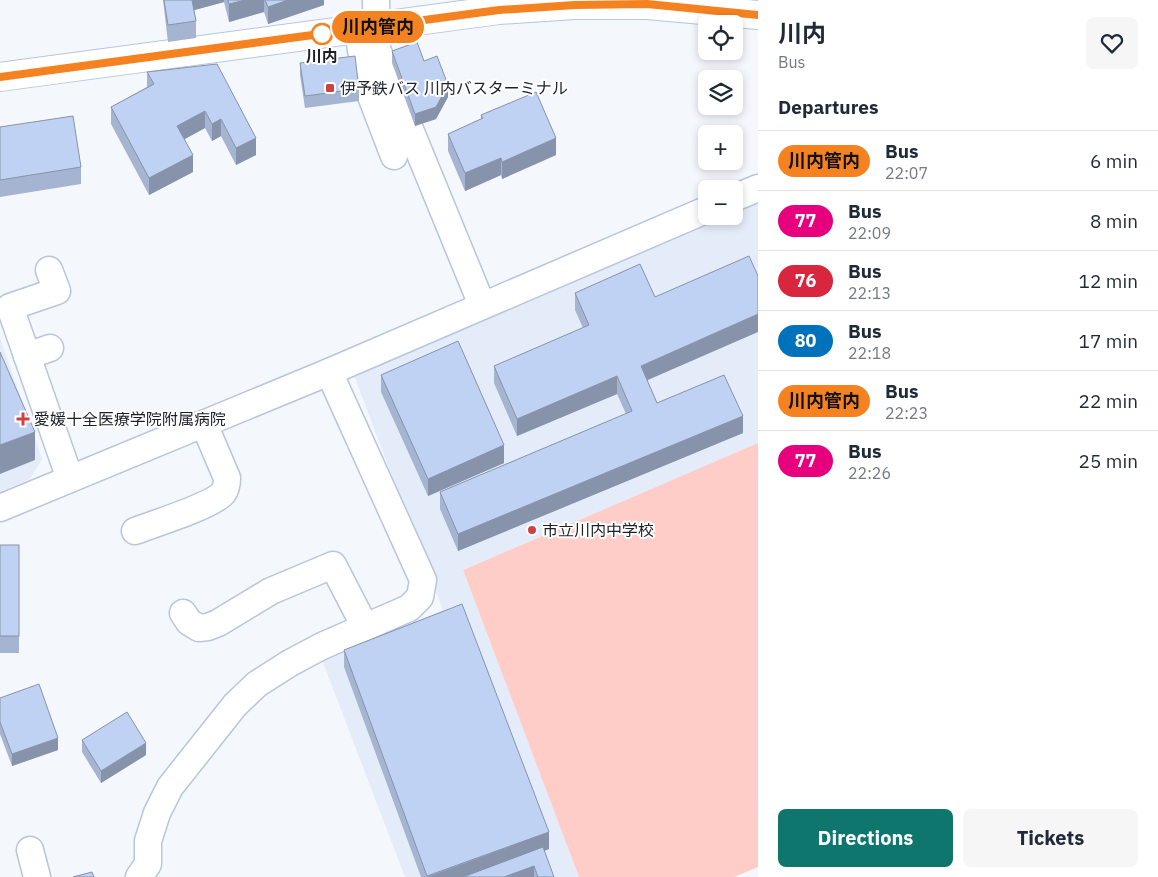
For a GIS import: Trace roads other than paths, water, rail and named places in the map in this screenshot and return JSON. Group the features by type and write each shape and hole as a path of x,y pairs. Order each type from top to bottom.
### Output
{"main road":[{"path":"0,77 499,10 575,5 647,4 758,15"}],"street":[{"path":"376,0 367,28 366,83 394,156"},
{"path":"367,28 482,305"},
{"path":"743,194 758,188"},
{"path":"0,508 329,372 698,213"},
{"path":"49,270 57,291 10,307 39,352 70,479"},
{"path":"150,873 148,841 157,813 170,787 235,705 257,684 290,663 322,646 409,608 420,597 423,580 329,372"},
{"path":"135,531 209,503 222,493 226,487 227,478 204,424"},
{"path":"183,613 189,622 199,628 218,623 271,591 333,565 365,627"},
{"path":"30,850 37,877"}],"place":[{"name":"川内","path":"322,34"},
{"name":"伊予鉄バス 川内バスターミナル","path":"330,88"},
{"name":"愛媛十全医療学院附属病院","path":"23,419"},
{"name":"市立川内中学校","path":"532,530"}]}
